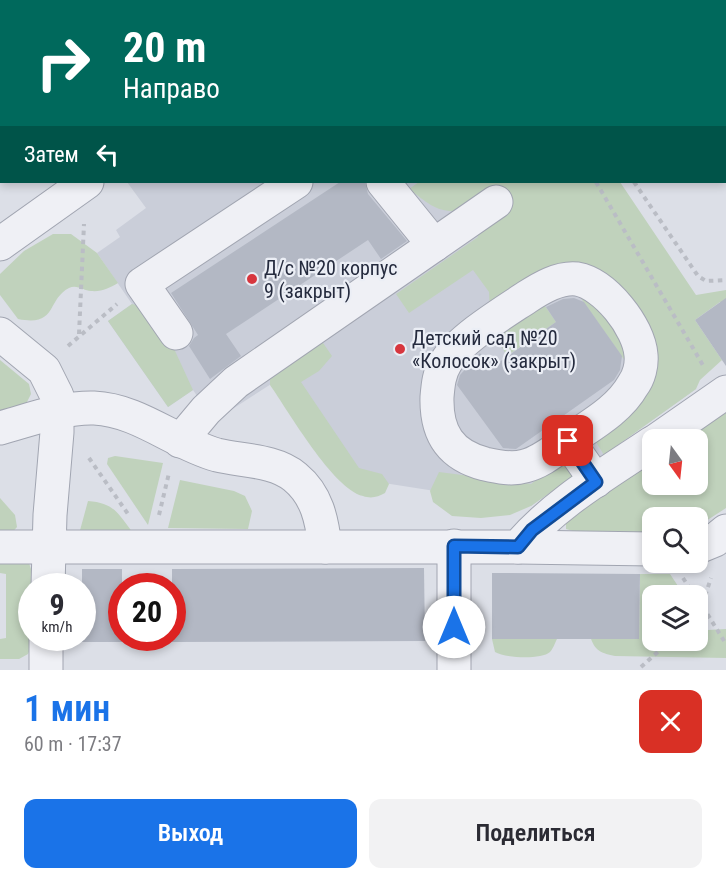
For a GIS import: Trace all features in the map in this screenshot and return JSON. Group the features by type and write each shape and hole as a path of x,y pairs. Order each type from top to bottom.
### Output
{"lane":[{"path":"176,333 142,284 294,183"},
{"path":"384,183 434,245"},
{"path":"0,244 82,185"},
{"path":"180,441 206,410 236,382 496,202"},
{"path":"562,279 577,279 592,285 620,310 632,327 641,356 640,369 625,397 568,441 524,466 501,467 473,461 451,446 443,434 437,404 437,387 446,361 471,336 548,285 562,279"},
{"path":"0,334 44,370 57,396 58,413 48,573"},
{"path":"673,429 724,394"},
{"path":"0,428 78,409 108,410 140,419 180,441 215,454 267,464 292,475 305,486 315,501 320,515 325,547"},
{"path":"568,441 596,482"},
{"path":"518,547 541,522 642,450"},
{"path":"708,543 726,531"},
{"path":"0,547 454,546 642,549"},
{"path":"454,546 454,670"},
{"path":"46,651 46,670"}],"path":[{"path":"597,183 691,346 724,394"},
{"path":"635,183 698,276 706,281 726,280"},
{"path":"79,334 85,233 82,185"},
{"path":"44,370 79,334 142,284"},
{"path":"58,413 151,547"},
{"path":"151,547 170,469 180,441"},
{"path":"708,615 726,644"},
{"path":"641,667 659,651"}],"shaded area":[{"name":"Детский сад №20 «Колосок» (закрыт)","path":"128,183 550,183 696,389 531,506 352,478 282,377 214,421 193,390 168,407 108,321 132,304 97,253 120,237 116,230 146,208"}],"green space":[{"path":"418,183 621,183 696,295 726,290 726,310 720,302 695,320 722,360 700,380 696,389 604,455 591,434 630,368 573,287 545,306 556,322 507,356 497,339 490,313 489,292 473,270 409,313 396,294 478,237 461,211 439,209 409,189"},
{"path":"53,234 71,234 97,253 118,283 99,291 69,288 57,299 46,316 31,320 18,319 0,295 0,274 24,251"},
{"path":"132,304 147,308 170,340 193,390 168,407 108,321"},
{"path":"319,337 332,356 319,371 301,382 359,468 382,474 389,484 385,493 380,496 363,496 338,480 312,448 270,385 270,375"},
{"path":"0,360 29,384 31,394 26,404 0,413"},
{"path":"726,408 726,508 708,520 708,507 642,507 642,535 580,533 566,529 566,521 642,465 642,495 708,495 708,429 695,429"},
{"path":"115,456 163,463 148,525 107,464 108,458"},
{"path":"564,464 578,473 531,506 510,515 481,518 452,516 433,502 430,491 439,472 531,484 552,467"},
{"path":"180,480 234,491 245,496 252,511 248,529 168,528"},
{"path":"0,498 15,515 17,527 10,535 0,535"},
{"path":"88,501 104,504 115,510 133,533 79,534"},
{"path":"0,560 29,563 31,569 31,573 18,573 18,651 29,651 19,659 0,659 0,639 6,638 6,574 0,573"},
{"path":"640,574 670,574 677,585 642,585 642,651 708,651 708,630 726,629 726,658 615,656 597,649 591,639 639,639"},
{"path":"492,639 557,639 551,651 545,655 523,657 507,656 495,652"}],"building":[{"name":"Д/с №20 корпус 9 (закрыт)","path":"338,183 365,183 368,194 407,241 381,259 368,240 226,334 241,356 210,379 189,346 198,335 171,293"},
{"path":"574,298 584,302 622,356 620,370 614,380 516,449 503,448 457,385 460,375 480,353 491,368 556,322 546,307 563,299"},
{"path":"726,298 726,366 695,320"},
{"path":"424,568 425,641 186,642 186,573 172,573 172,569"},
{"path":"82,569 122,569 122,573 108,573 108,642 96,642 96,573 82,573"},
{"path":"492,573 640,574 639,639 492,639"}],"place":[{"name":"Д/с №20 корпус 9 (закрыт)","path":"252,279"},
{"name":"Детский сад №20 «Колосок» (закрыт)","path":"400,349"}],"route":[{"path":"454,627 454,546 518,547 550,514 596,482 568,441"}]}
